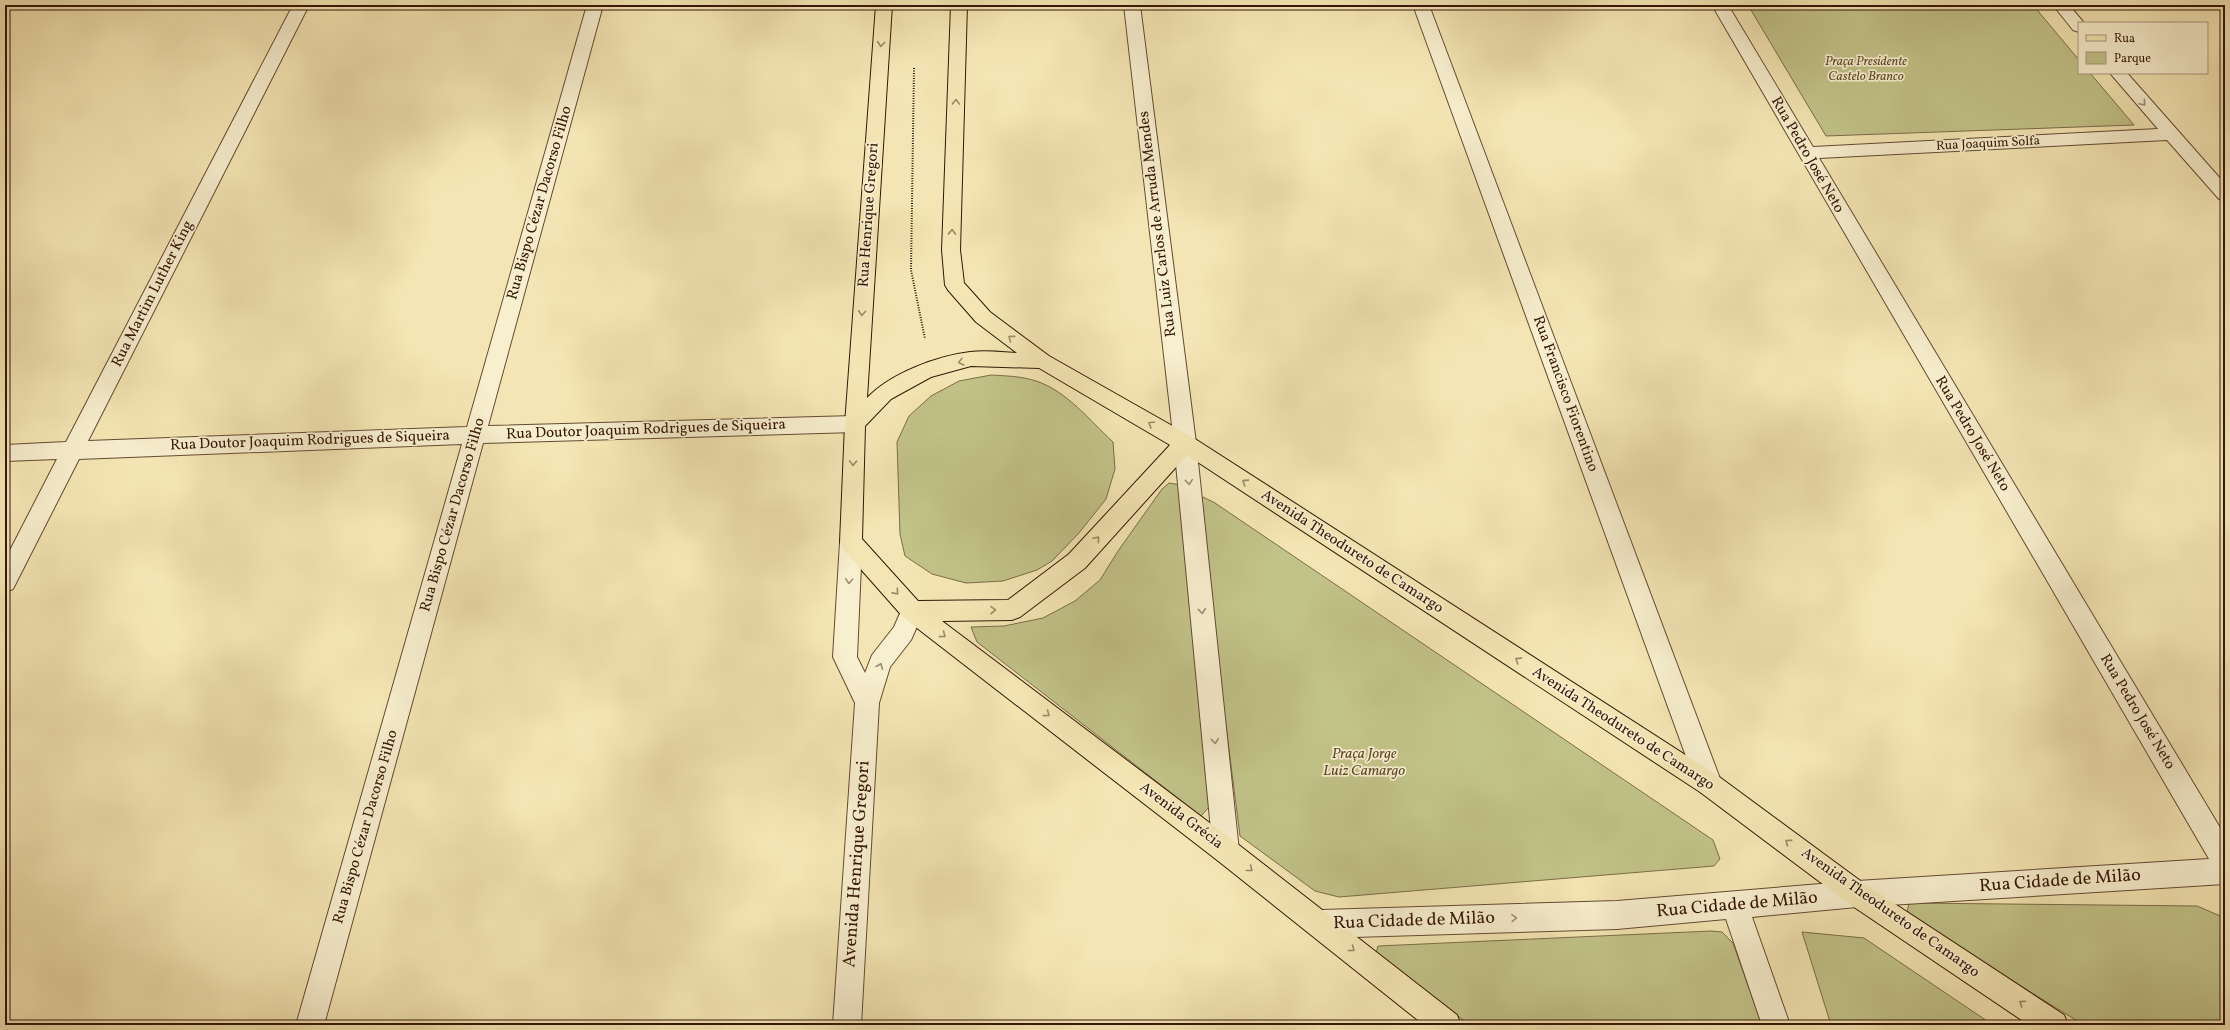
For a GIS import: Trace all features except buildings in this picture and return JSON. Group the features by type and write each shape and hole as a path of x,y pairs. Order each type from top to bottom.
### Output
{"main road":[{"name":"Rua Henrique Gregori","path":"851,542 855,424 884,5"},
{"path":"959,5 951,250 955,285 983,317 1042,361"},
{"path":"855,424 884,393 925,371 971,359 1042,361"},
{"name":"Avenida Theodureto de Camargo","path":"1042,361 1185,443 1709,784 1857,894 2054,1025"},
{"path":"912,611 1012,610 1077,561 1185,443"},
{"name":"Avenida Grécia","path":"851,542 912,611 1321,924 1447,1025"}],"street":[{"name":"Rua Martim Luther King","path":"5,582 301,5"},
{"name":"Rua Bispo Cézar Dacorso Filho","path":"310,1025 595,5"},
{"name":"Rua Luiz Carlos de Arruda Mendes","path":"1132,5 1185,443 1226,851"},
{"name":"Rua Francisco Fiorentino","path":"1421,5 1709,784"},
{"name":"Rua Pedro José Neto","path":"1720,5 2225,861"},
{"path":"2061,5 2078,25"},
{"path":"2119,74 2225,195"},
{"name":"Rua Joaquim Solfa","path":"1806,153 2170,134"},
{"name":"Rua Doutor Joaquim Rodrigues de Siqueira","path":"5,453 475,435 855,424"},
{"path":"851,542 845,657 867,703"},
{"name":"Avenida Henrique Gregori","path":"847,1025 867,703 880,662 903,633 912,611"},
{"name":"Rua Cidade de Milão","path":"1321,924 1617,915 1735,906 1857,894 2225,871"},
{"path":"1735,906 1776,1025"}],"path":[{"path":"914,67 911,270 928,354 925,371"}],"green space":[{"name":"Praça Presidente Castelo Branco","path":"1748,5 2033,5 2078,59 2078,74 2091,74 2134,125 1826,136"},
{"path":"991,375 1030,379 1047,386 1068,399 1113,442 1115,469 1106,499 1079,533 1052,561 1037,570 1003,581 966,583 932,574 905,556 900,534 897,442 909,416 931,396 959,381"},
{"path":"1169,483 1181,485 1209,807 1201,816 977,642 971,627 1004,626 1043,618 1075,601 1100,580 1118,551 1162,489"},
{"name":"Praça Jorge Luiz Camargo","path":"1203,497 1215,503 1713,840 1720,859 1714,866 1339,897 1315,891 1240,836 1198,506"},
{"path":"1909,903 2197,906 2225,918 2225,1025 2084,1025 1906,916"},
{"path":"1711,931 1722,932 1733,943 1762,1025 1470,1025 1382,960 1376,953 1378,946"},
{"path":"1802,932 1864,938 1993,1025 1831,1025"}]}
